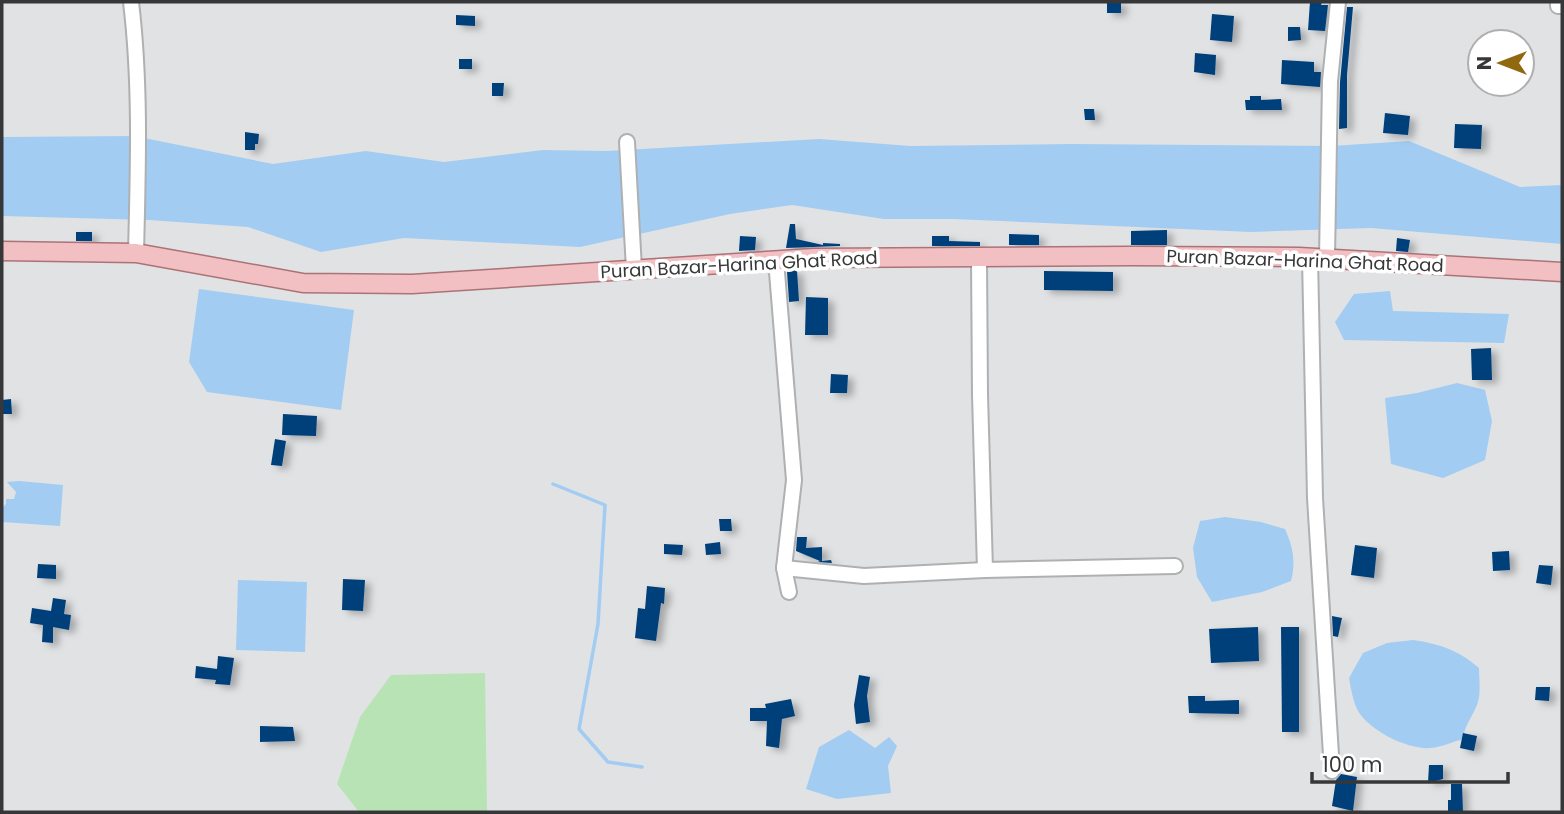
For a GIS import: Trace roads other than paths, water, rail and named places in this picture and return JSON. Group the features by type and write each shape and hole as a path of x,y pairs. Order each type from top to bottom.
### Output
{"main road":[{"name":"Puran Bazar-Harina Ghat Road","path":"2,251 136,253 303,283 412,284 827,258 1318,258 1562,272"}],"street":[{"path":"131,2 139,131 136,253"},
{"path":"1332,771 1315,498 1318,258 1338,2"},
{"path":"1558,2 1558,6 1562,6"},
{"path":"627,142 634,270"},
{"path":"979,258 985,570"},
{"path":"776,260 794,480 784,568 789,592"},
{"path":"784,568 864,576 985,570 1175,566"}],"water":[{"path":"134,136 273,164 366,151 444,162 543,150 607,151 819,139 910,146 1332,146 1409,141 1520,187 1562,185 1562,244 1371,228 1251,232 953,219 884,219 792,205 730,214 580,247 404,238 321,252 248,227 149,220 2,216 2,137"},
{"path":"199,289 354,310 341,410 207,392 189,362"},
{"path":"1390,291 1393,311 1509,314 1504,343 1344,340 1335,322 1354,294"},
{"path":"1457,383 1485,390 1492,421 1485,460 1443,478 1391,464 1385,398"},
{"path":"7,482 63,485 60,526 2,522 2,508 6,499 14,499 16,492"},
{"path":"1225,517 1261,522 1285,529 1293,555 1291,581 1262,592 1212,602 1197,577 1193,548 1200,521"},
{"path":"238,580 307,582 305,652 236,650"},
{"path":"1413,640 1448,649 1479,668 1479,698 1463,739 1431,748 1412,746 1380,732 1358,711 1349,678 1363,653 1387,643"},
{"path":"849,730 875,748 889,737 897,746 888,766 891,793 837,799 806,789 819,747"}],"waterway":[{"path":"553,484 605,505 598,624 579,729 608,762 642,767"}]}
